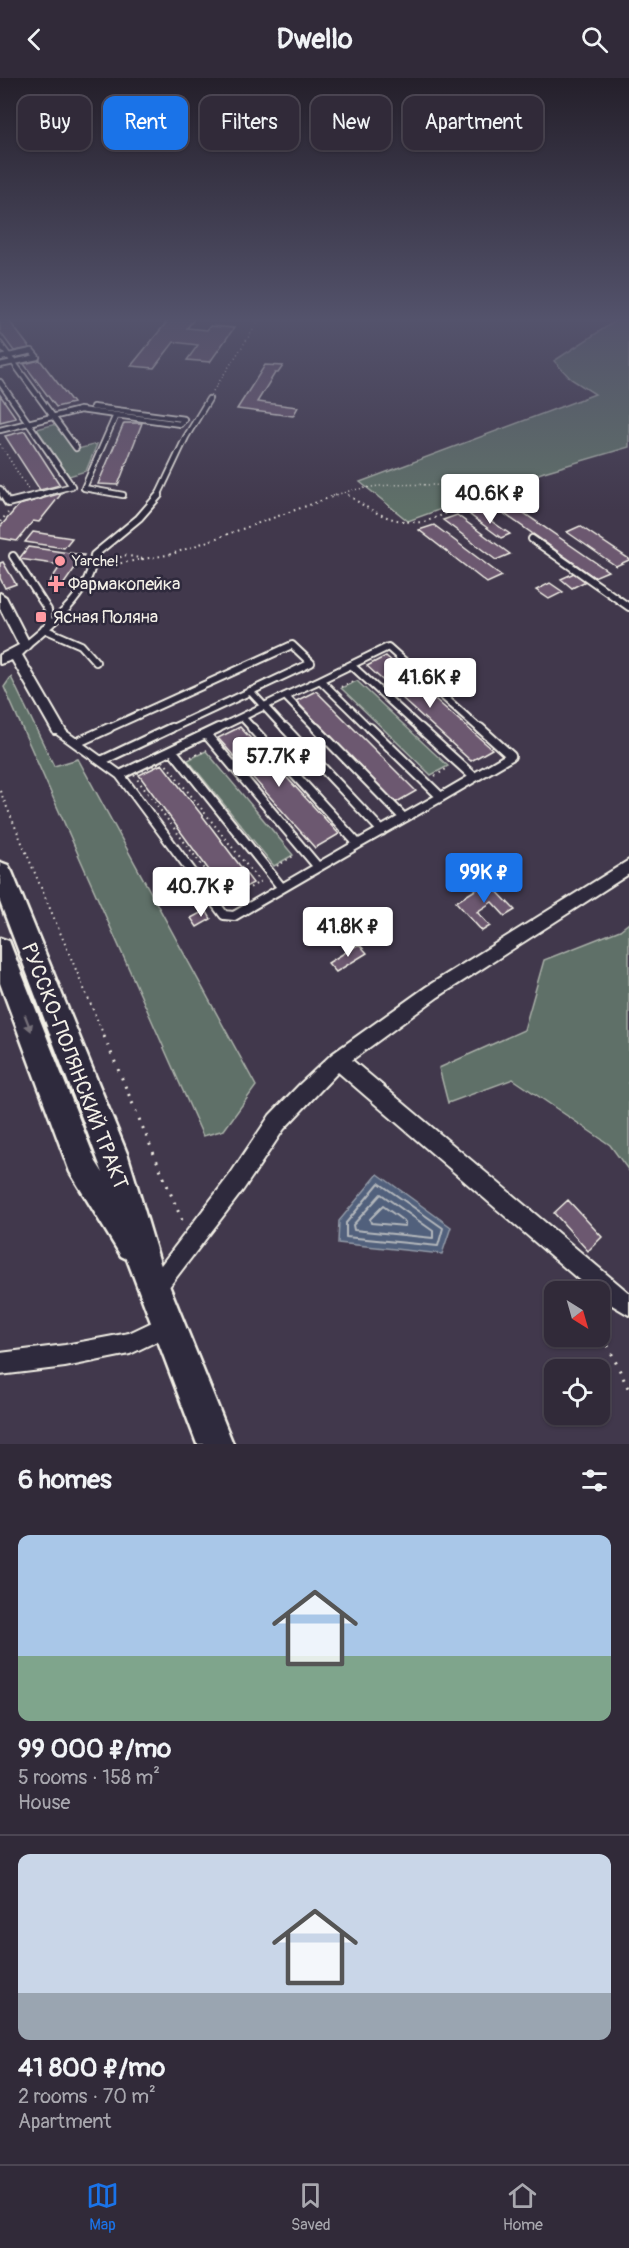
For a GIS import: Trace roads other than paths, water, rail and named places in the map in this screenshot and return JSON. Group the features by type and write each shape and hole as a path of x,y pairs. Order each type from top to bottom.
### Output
{"main road":[{"name":"РУССКО-ПОЛЯНСКИЙ ТРАКТ","path":"0,872 113,1156 149,1276 215,1444"},
{"name":"РУССКО-ПОЛЯНСКИЙ ТРАКТ","path":"0,949 84,1172 149,1276"}],"street":[{"path":"0,597 20,650 59,731"},
{"path":"0,660 20,650"},
{"path":"149,1276 191,1242 236,1183 277,1122 338,1060 432,992 629,866"},
{"path":"338,1060 606,1290 629,1305"},
{"path":"0,1364 65,1356 130,1343 169,1325"}],"lane":[{"path":"0,382 72,486 8,503 0,489"},
{"path":"28,382 76,448"},
{"path":"20,650 65,612 95,566 94,555 139,518 156,500 181,445 209,399"},
{"path":"0,430 80,411 180,424 184,418 93,407"},
{"path":"116,415 84,488 123,495"},
{"path":"532,538 629,607"},
{"path":"13,556 48,610 50,617 46,627"},
{"path":"46,627 81,645 96,662"},
{"path":"76,743 292,645 311,663 101,761"},
{"path":"59,731 120,775 224,915 234,916 511,756 388,647 120,775"},
{"path":"351,664 474,777"},
{"path":"320,680 441,797"},
{"path":"250,691 382,831"},
{"path":"285,696 404,818"},
{"path":"242,717 358,844"},
{"path":"206,734 318,867"},
{"path":"172,750 282,888"}],"water":[{"path":"378,1174 451,1227 442,1254 338,1243 339,1221"}],"place":[{"name":"Yarche!","path":"60,561"},
{"name":"Фармакопейка","path":"56,584"},
{"name":"Ясная Поляна","path":"41,617"}]}
